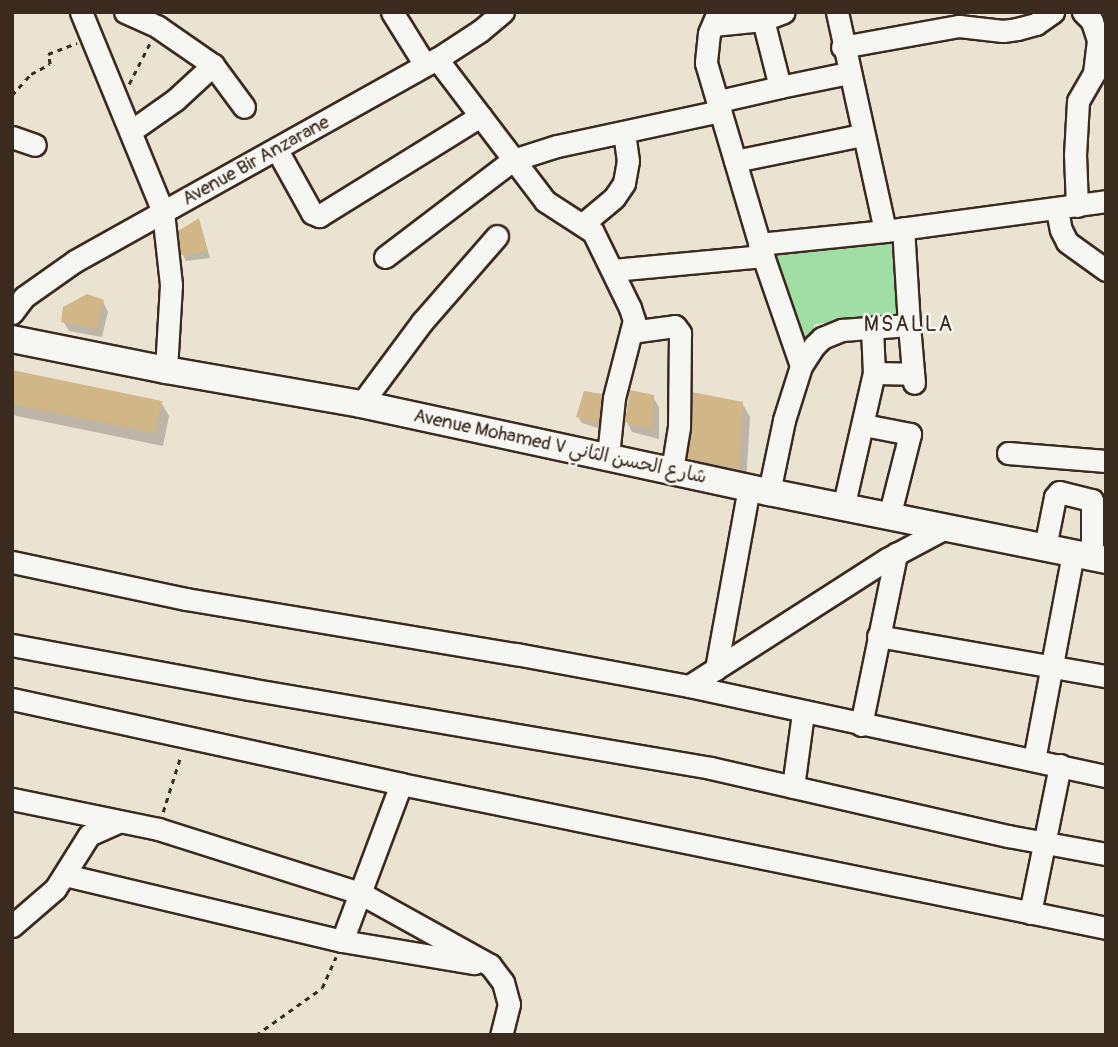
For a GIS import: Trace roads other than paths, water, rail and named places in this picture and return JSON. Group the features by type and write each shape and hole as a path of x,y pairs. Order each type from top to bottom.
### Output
{"main road":[{"name":"Avenue Mohamed V شارع الحسن الثاني","path":"12,339 166,370 361,404 843,508 1090,557"}],"street":[{"path":"81,12 163,212 171,285 166,370"},
{"path":"125,12 158,27 213,65 244,107"},
{"path":"392,12 431,62 480,116 551,207 584,223 593,232 613,270 634,320 614,398 608,456"},
{"name":"Avenue Bir Anzarane","path":"12,313 24,297 43,282 431,62 503,12"},
{"path":"784,12 763,20 715,19 709,33 706,64 761,250 801,366"},
{"path":"837,12 862,135 894,229 909,325 914,379 874,373"},
{"path":"842,47 959,26 1003,32 1036,24 1053,12"},
{"path":"1083,12 1092,22 1098,40 1096,86 1079,101 1075,155 1067,207 1060,230 1067,242 1106,270"},
{"path":"763,20 780,87"},
{"path":"131,131 175,100 213,65"},
{"path":"385,257 513,159 557,146 624,132 780,87 848,73"},
{"path":"277,150 312,214 319,216 480,116"},
{"path":"584,223 614,198 624,183 628,161 624,132"},
{"path":"736,161 862,135"},
{"path":"12,136 35,145"},
{"path":"613,270 1106,201"},
{"path":"361,404 422,322 497,236"},
{"path":"716,669 759,490 801,366 822,338 842,330 909,325"},
{"path":"631,332 675,326 680,333 678,427 672,470"},
{"path":"843,508 874,373 872,328"},
{"path":"864,425 910,434 889,517"},
{"path":"1009,453 1106,461"},
{"path":"1034,760 1054,664 1090,557 1092,500 1057,494 1045,547"},
{"path":"689,686 896,554 945,528"},
{"path":"861,725 896,554"},
{"path":"12,562 186,599 689,686 861,725 1060,765 1105,771"},
{"path":"878,636 1054,664 1106,676"},
{"path":"12,645 249,690 711,768 1106,854"},
{"path":"12,699 401,784 1106,928"},
{"path":"793,787 803,713"},
{"path":"1030,913 1042,842 1060,765"},
{"path":"342,941 401,784"},
{"path":"12,799 158,829 360,893 490,965 503,982 509,1004 501,1035"},
{"path":"12,926 55,889 89,835 118,822"},
{"path":"65,875 342,941 490,965"}],"district":[{"name":"MSALLA","path":"909,325"}]}
